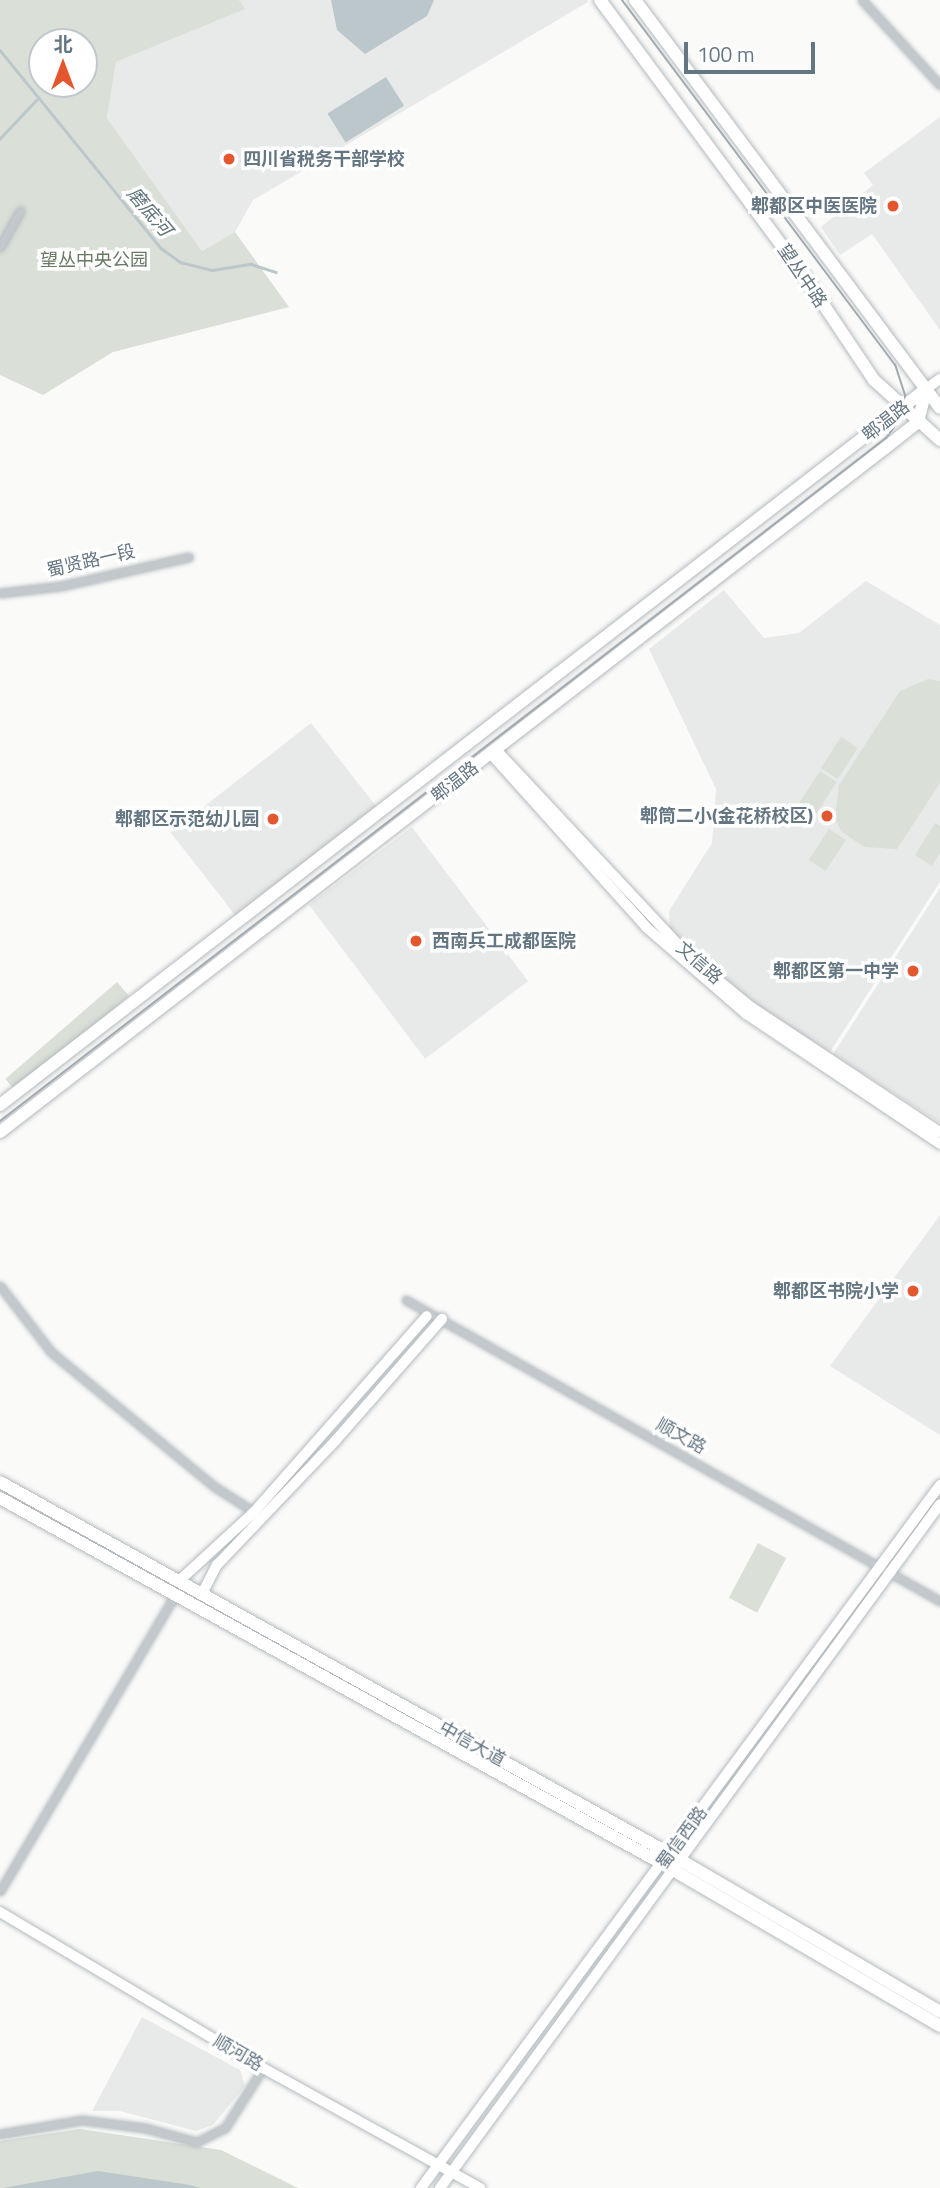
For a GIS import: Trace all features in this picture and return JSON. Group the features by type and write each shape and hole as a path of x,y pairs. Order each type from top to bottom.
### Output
{"main road":[{"name":"望丛中路","path":"600,0 803,274 874,380 940,440"},
{"name":"望丛中路","path":"635,0 940,408"},
{"name":"郫温路","path":"0,1105 926,389"},
{"name":"郫温路","path":"0,1132 918,422 926,389"},
{"name":"中信大道","path":"0,1482 940,2012"},
{"name":"中信大道","path":"0,1498 671,1861 940,2026"}],"street":[{"path":"862,0 940,85"},
{"path":"0,247 20,211"},
{"path":"926,389 940,379"},
{"name":"蜀贤路一段","path":"0,593 61,586 189,557"},
{"path":"494,752 646,927 746,1014 940,1144"},
{"name":"文信路","path":"494,752 693,960 751,1007 940,1132"},
{"path":"0,1286 51,1352 215,1487 254,1511"},
{"name":"顺文路","path":"406,1300 427,1316 442,1320 940,1601"},
{"path":"179,1581 254,1511 427,1316"},
{"path":"202,1594 217,1565 320,1458 442,1320"},
{"name":"蜀信西路","path":"440,2188 671,1861 885,1569 940,1485"},
{"name":"蜀信西路","path":"885,1569 940,1504"},
{"path":"0,1891 175,1595"},
{"name":"蜀信西路","path":"421,2188 671,1861"},
{"name":"顺河路","path":"0,1912 263,2068 480,2188"},
{"path":"0,2134 82,2120 197,2142 225,2128 263,2068"}],"shaded area":[{"name":"四川省税务干部学校","path":"239,0 588,2 253,200 235,232 202,251 107,118 116,62 244,9"},
{"path":"331,0 434,0 427,16 365,54 337,30"},
{"path":"386,77 404,106 346,142 327,114"},
{"name":"郫都区中医医院","path":"940,117 940,330 872,234 840,255 821,227 873,185 864,173"},
{"name":"郫筒二小(金花桥校区)","path":"866,581 940,625 940,882 830,1052 738,993 670,934 669,911 712,843 716,789 649,649 724,590 764,638 799,633"},
{"name":"郫都区示范幼儿园","path":"311,723 377,808 237,918 171,833"},
{"name":"西南兵工成都医院","path":"412,827 528,981 425,1059 309,905"},
{"name":"郫都区第一中学","path":"940,888 940,1123 833,1054"},
{"name":"郫都区书院小学","path":"940,1215 940,1435 830,1366"},
{"path":"142,2017 240,2070 245,2086 213,2125 196,2131 120,2111 92,2111"},
{"path":"98,2171 190,2185 200,2188 3,2188"}],"green space":[{"name":"望丛中央公园","path":"0,0 239,0 245,9 116,62 107,118 202,251 235,232 289,307 113,352 43,395 0,375"},
{"path":"928,679 940,681 940,783 897,849 864,847 841,831 835,818 839,785 900,691"},
{"path":"841,737 858,748 838,779 821,768"},
{"path":"820,771 837,782 817,813 800,802"},
{"path":"935,823 940,826 940,853 932,866 915,855"},
{"path":"829,829 846,840 826,871 809,860"},
{"path":"117,982 129,996 17,1093 5,1079"},
{"path":"758,1543 786,1558 757,1613 729,1598"},
{"path":"80,2129 221,2150 298,2188 0,2188 0,2141"}],"waterway":[{"name":"磨底河","path":"0,50 39,98 0,139"},
{"name":"磨底河","path":"39,98 161,248 180,262 212,270 251,264 276,272"}],"tram line":[{"path":"0,1121 886,438 898,422 905,395 895,365 622,0"}],"place":[{"name":"四川省税务干部学校","path":"229,159"},
{"name":"郫都区中医医院","path":"893,206"},
{"name":"郫筒二小(金花桥校区)","path":"827,816"},
{"name":"郫都区示范幼儿园","path":"273,819"},
{"name":"西南兵工成都医院","path":"416,941"},
{"name":"郫都区第一中学","path":"913,971"},
{"name":"郫都区书院小学","path":"913,1291"}]}
